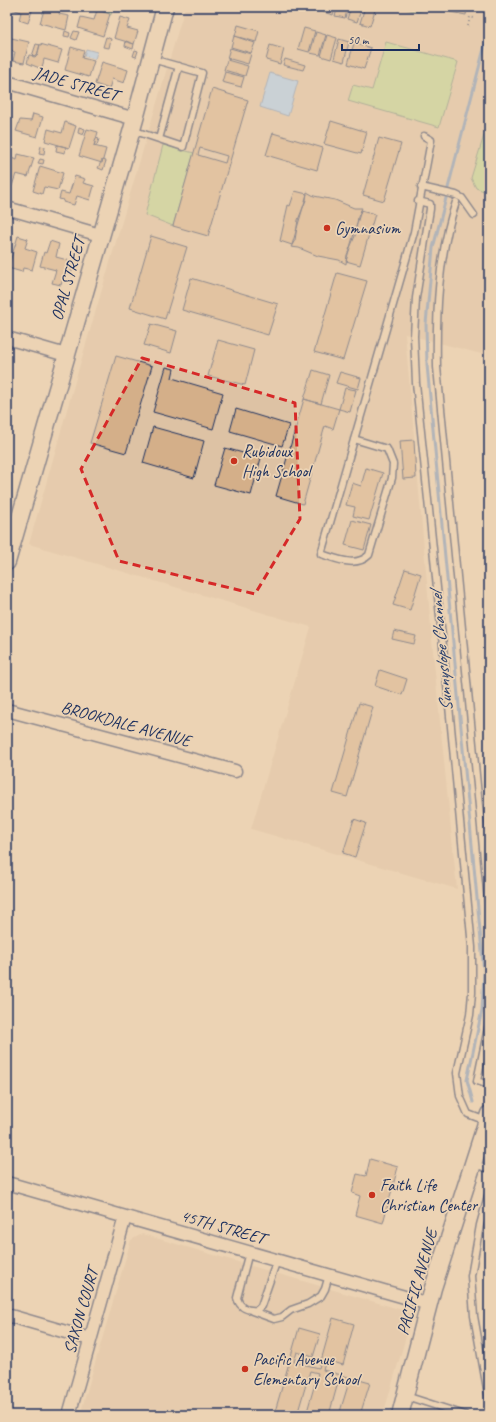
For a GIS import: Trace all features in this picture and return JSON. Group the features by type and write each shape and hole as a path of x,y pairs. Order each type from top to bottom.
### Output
{"street":[{"name":"OPAL STREET","path":"7,562 11,535 66,355 133,125 165,7"},
{"name":"JADE STREET","path":"7,82 133,125"},
{"path":"7,208 100,235"},
{"path":"7,338 66,355"},
{"name":"BROOKDALE AVENUE","path":"7,710 236,771"},
{"name":"PACIFIC AVENUE","path":"400,1415 429,1304 488,1118"},
{"name":"45TH STREET","path":"7,1182 429,1304"},
{"name":"SAXON COURT","path":"69,1415 125,1217"},
{"path":"7,1315 90,1339"}],"lane":[{"path":"133,125 159,139 182,147 202,73 151,58"},
{"path":"159,139 179,66"},
{"path":"354,439 387,449 394,464 392,478 369,555 363,561 356,563 321,554 354,439 414,232 418,200 430,140 424,136"},
{"path":"421,187 456,195 462,198 474,215"},
{"path":"418,200 430,204 430,209 416,298 414,336 416,383 448,693 472,947 472,993 470,1015 457,1073 460,1096 468,1114 488,1118"},
{"path":"456,202 452,214 441,268 438,303 437,367 489,911"},
{"path":"489,1023 477,1081 489,1085"},
{"path":"474,1164 489,1169"},
{"path":"489,1192 480,1225 471,1276 474,1316 489,1400"},
{"path":"249,1252 237,1298 238,1303 248,1310 274,1319 282,1317 291,1310 308,1304 321,1296 326,1289 329,1275"},
{"path":"248,1310 258,1310 261,1306 277,1260"},
{"path":"405,1396 466,1415"}],"path":[{"path":"468,26 470,17 474,18"}],"highlighted area":[{"path":"142,358 295,403 300,519 255,594 119,561 81,469"}],"shaded area":[{"name":"Rubidoux High School","path":"185,7 489,7 489,356 405,334 434,662 457,889 251,829 311,627 29,544"},
{"name":"Pacific Avenue Elementary School","path":"142,1234 409,1312 411,1319 410,1323 383,1415 80,1415 131,1240"}],"green space":[{"path":"92,7 113,7 111,15 97,12"},
{"path":"400,7 430,7 418,12"},
{"path":"386,42 458,62 439,127 348,101 353,85 372,90"},
{"path":"489,119 489,193 476,188 471,178"},
{"path":"163,145 194,153 173,226 145,215"}],"water":[{"path":"86,49 97,52 95,59 84,56"},
{"path":"270,73 298,81 288,116 260,107"}],"building":[{"path":"37,7 36,9 33,8 28,23 19,20 21,12 10,8"},
{"path":"45,7 61,7 59,14 69,16 66,30 40,23"},
{"path":"310,7 321,7 320,11"},
{"path":"324,7 335,7 333,15 323,12"},
{"path":"338,7 348,7 345,18 335,16"},
{"path":"351,7 362,7 357,22 347,19"},
{"path":"365,7 376,7 370,26 360,23"},
{"path":"451,7 467,7 466,15 450,12"},
{"path":"97,10 110,14 103,36 78,28 81,17 94,20"},
{"path":"120,17 130,20 127,28 138,31 134,44 114,38"},
{"path":"238,25 259,31 256,42 235,36"},
{"path":"304,28 315,31 309,52 298,49"},
{"path":"65,31 70,33 69,37 64,36"},
{"path":"74,31 79,32 76,40 71,38"},
{"path":"316,32 326,35 320,55 310,53"},
{"path":"327,35 337,38 331,59 321,56"},
{"path":"234,36 255,43 251,53 231,47"},
{"path":"7,37 29,42 24,63 13,61 15,52 7,50"},
{"path":"106,37 111,39 109,48 103,47"},
{"path":"339,39 349,42 344,62 334,59"},
{"path":"126,41 134,44 133,49 125,46"},
{"path":"354,43 371,48 364,69 348,64"},
{"path":"36,44 40,45 37,56 34,57 32,56"},
{"path":"40,44 62,50 58,63 44,59 42,69 27,63 29,55 37,56"},
{"path":"270,45 284,49 280,64 266,60"},
{"path":"71,47 84,51 82,58 94,61 89,77 65,70"},
{"path":"230,48 251,54 248,64 227,58"},
{"path":"135,50 138,51 136,57 133,56"},
{"path":"285,59 305,65 303,70 283,65"},
{"path":"227,60 248,66 245,76 224,70"},
{"path":"102,62 128,70 124,83 112,79 109,89 95,84"},
{"path":"225,72 244,77 241,87 222,82"},
{"path":"212,89 248,100 208,236 173,226","holes":["200,148 227,156 225,163 198,155"]},
{"path":"7,107 11,108 7,124"},
{"path":"33,114 43,117 37,137 16,131 20,120 31,121"},
{"path":"331,121 367,132 361,154 324,144"},
{"path":"65,122 76,126 69,148 45,141 48,129 62,133"},
{"path":"79,127 85,129 83,135 78,133"},
{"path":"87,129 98,132 94,146 106,149 102,163 79,156"},
{"path":"273,133 323,148 317,170 266,155"},
{"path":"96,138 99,139 97,145 94,146"},
{"path":"379,138 401,144 384,201 363,195"},
{"path":"57,145 66,147 65,153 56,151"},
{"path":"41,146 45,147 44,154 39,153"},
{"path":"7,147 11,148 10,153 7,152"},
{"path":"18,154 34,158 28,177 16,174 12,186 7,185 8,157 17,160"},
{"path":"40,159 44,160 43,164 38,163"},
{"path":"102,160 106,161 103,170 98,168"},
{"path":"40,166 63,173 58,190 44,187 42,194 33,191"},
{"path":"75,176 85,179 83,183 94,186 90,200 77,196 74,205 63,202 64,200 59,199 61,192 69,194"},
{"path":"295,191 307,194 292,245 280,241 288,205 290,206"},
{"name":"Gymnasium","path":"307,192 314,196 335,200 354,208 362,208 358,217 355,236 347,255 346,264 339,260 318,256 299,248 291,247 295,240 298,220 306,200"},
{"path":"361,210 375,214 360,265 346,261"},
{"path":"18,236 28,239 25,248 37,252 32,270 23,268 22,272 8,268"},
{"path":"151,236 187,247 165,319 130,308"},
{"path":"50,241 59,244 56,257 75,262 71,274 65,272 61,285 52,283 56,270 40,266 44,252 46,253"},
{"path":"337,273 367,281 343,360 314,352"},
{"path":"191,278 278,304 268,335 182,310"},
{"path":"151,324 177,331 171,353 144,345"},
{"path":"218,340 254,350 245,385 208,376"},
{"path":"116,356 152,366 126,453 90,443"},
{"path":"166,367 174,369 172,378 223,393 213,429 153,412"},
{"path":"313,370 329,375 321,404 304,399"},
{"path":"340,372 361,378 358,389 336,383"},
{"path":"345,388 356,390 350,412 339,409"},
{"path":"304,399 339,409 333,429 325,426 303,504 276,496"},
{"path":"236,409 289,425 282,446 230,431"},
{"path":"153,427 204,441 194,478 143,463"},
{"path":"414,440 416,478 403,479 400,441"},
{"path":"225,448 261,458 251,495 214,485"},
{"path":"366,468 383,473 369,520 353,516 355,507 346,505 352,483 361,486"},
{"path":"352,520 371,525 364,550 345,545"},
{"path":"405,569 421,574 410,610 393,605"},
{"path":"394,631 416,636 414,644 392,639"},
{"path":"380,670 407,679 402,695 375,686"},
{"path":"359,703 373,707 347,797 333,793"},
{"path":"354,819 366,823 355,857 343,853"},
{"path":"370,1159 398,1167 383,1223 355,1215 360,1196 352,1193 357,1174 366,1176"},
{"path":"333,1318 354,1324 343,1365 326,1360 323,1370 370,1383 360,1415 339,1415 349,1382 339,1379 329,1415 306,1415 318,1373 310,1371 297,1415 274,1415 299,1328 320,1334 313,1357 297,1352 294,1362 319,1368"}],"waterway":[{"name":"Sunnyslope Channel","path":"448,188 489,29"},
{"name":"Sunnyslope Channel","path":"446,198 433,248 426,324 427,365 484,973 482,1010 467,1080 473,1102"},
{"name":"Sunnyslope Channel","path":"489,1239 486,1256 489,1309"}],"place":[{"name":"Gymnasium","path":"327,228"},
{"name":"Rubidoux High School","path":"234,461"},
{"name":"Faith Life Christian Center","path":"372,1195"},
{"name":"Pacific Avenue Elementary School","path":"245,1369"}]}
